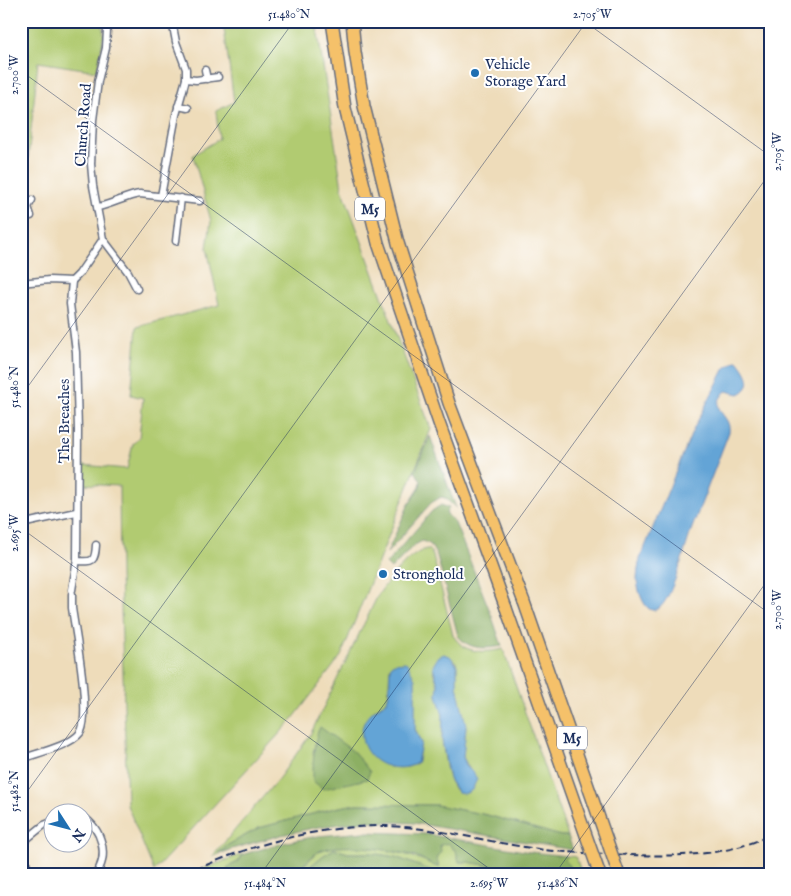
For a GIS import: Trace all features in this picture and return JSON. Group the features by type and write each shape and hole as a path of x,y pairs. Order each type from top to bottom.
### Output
{"highway":[{"name":"M5","path":"332,21 345,108 378,243 428,391 600,875"},
{"name":"M5","path":"352,21 356,61 371,134 398,243 449,403 524,602 619,875"}],"street":[{"name":"Church Road","path":"104,238 93,186 91,164 93,120 98,81 106,48 106,21"},
{"path":"161,196 178,106 186,79 186,69 176,42 172,21"},
{"path":"205,70 207,79"},
{"path":"186,79 196,80 218,77"},
{"path":"178,106 188,108"},
{"path":"98,208 131,195 161,196 200,201"},
{"path":"176,241 182,198"},
{"path":"30,216 25,207 32,200"},
{"path":"21,284 49,280 72,281 104,238 128,272 136,289"},
{"name":"The Breaches","path":"21,758 66,743 81,732 84,724 84,698 72,608 72,592 77,561 78,430 76,352 70,304 72,281"},
{"path":"21,524 76,512"},
{"path":"77,561 89,562 93,560 96,545"},
{"path":"92,825 98,834 104,851 104,860 95,875"},
{"path":"30,875 22,842 42,827"}],"green space":[{"path":"21,21 101,21 104,34 97,71 38,62 28,159 21,157"},
{"path":"223,21 316,21 342,188 431,429 341,656 292,720 154,871 127,805 119,486 82,484 82,465 127,469 133,444 139,438 143,398 131,395 137,327 219,305 207,248 211,221 193,155 219,139 216,111 234,102"},
{"path":"430,436 456,508 445,498 441,497 431,503 387,553 408,506 420,487 421,481 415,471"},
{"path":"441,505 449,508 446,513 455,523 502,646 484,648 473,646 462,641 458,636 437,556 430,544 422,541 413,546 391,569 386,564 432,511"},
{"path":"426,549 430,550 433,556 453,635 458,641 463,646 475,651 503,649 568,836 561,836 487,815 436,805 356,804 259,828 228,845 220,852 230,850 212,857 279,778 310,735 378,595 399,568 419,552","holes":["447,655 456,662 457,686 466,726 463,757 470,770 474,788 467,793 455,790 449,779 442,740 443,715 437,695 438,685 433,671","392,664 415,679 415,729 421,743 418,761 416,764 408,767 389,767 374,710 385,702 388,697 390,667","318,731 367,779 333,786 313,753"]},
{"path":"320,727 354,752 370,772 367,779 323,789 313,781 313,761"},
{"path":"356,804 436,805 487,815 561,836 568,836 573,850 414,823 365,821 318,827 281,835 218,853 228,845 259,828"},
{"path":"364,832 426,834 530,852 567,856 565,860 569,865 570,875 543,875 459,862 456,851 449,843 440,845 441,851 436,858 439,867 418,857 381,849 343,847 319,851 301,867 283,866 263,871 262,875 226,875 228,867 238,862 244,854 318,836"},
{"path":"450,842 460,862 543,875 502,875 465,869 458,875 443,875 395,857 371,853 348,853 334,849 299,875 262,875 263,871 277,867 304,865 321,850 347,846 397,852 439,867 436,858 440,845"},
{"path":"334,849 348,853 371,853 395,857 443,875 361,875 364,868 362,866 347,868 333,875 299,875"},
{"path":"243,854 238,862 228,867 226,875 196,875 200,870"},
{"path":"567,856 576,857 582,875 570,875 570,868 565,860"},
{"path":"362,866 364,868 361,875 335,874 347,868"}],"water":[{"path":"738,361 747,374 749,383 744,391 739,394 726,391 718,403 729,426 729,432 669,594 659,608 650,609 641,597 637,581 640,559 693,430 725,368"},
{"path":"444,654 450,656 457,665 457,686 466,726 463,757 467,767 477,779 472,790 464,794 458,793 449,779 442,740 443,715 437,695 438,685 433,666 438,657"},
{"path":"405,662 415,679 415,729 421,743 417,763 397,768 384,765 371,756 363,743 362,729 369,715 387,700 391,665"}],"railway":[{"path":"184,875 208,864 282,839 333,829 359,827 385,826 422,829 549,850 647,855 710,853 731,849 770,835"}],"place":[{"name":"Vehicle Storage Yard","path":"475,73"},
{"name":"Stronghold","path":"383,574"}]}
